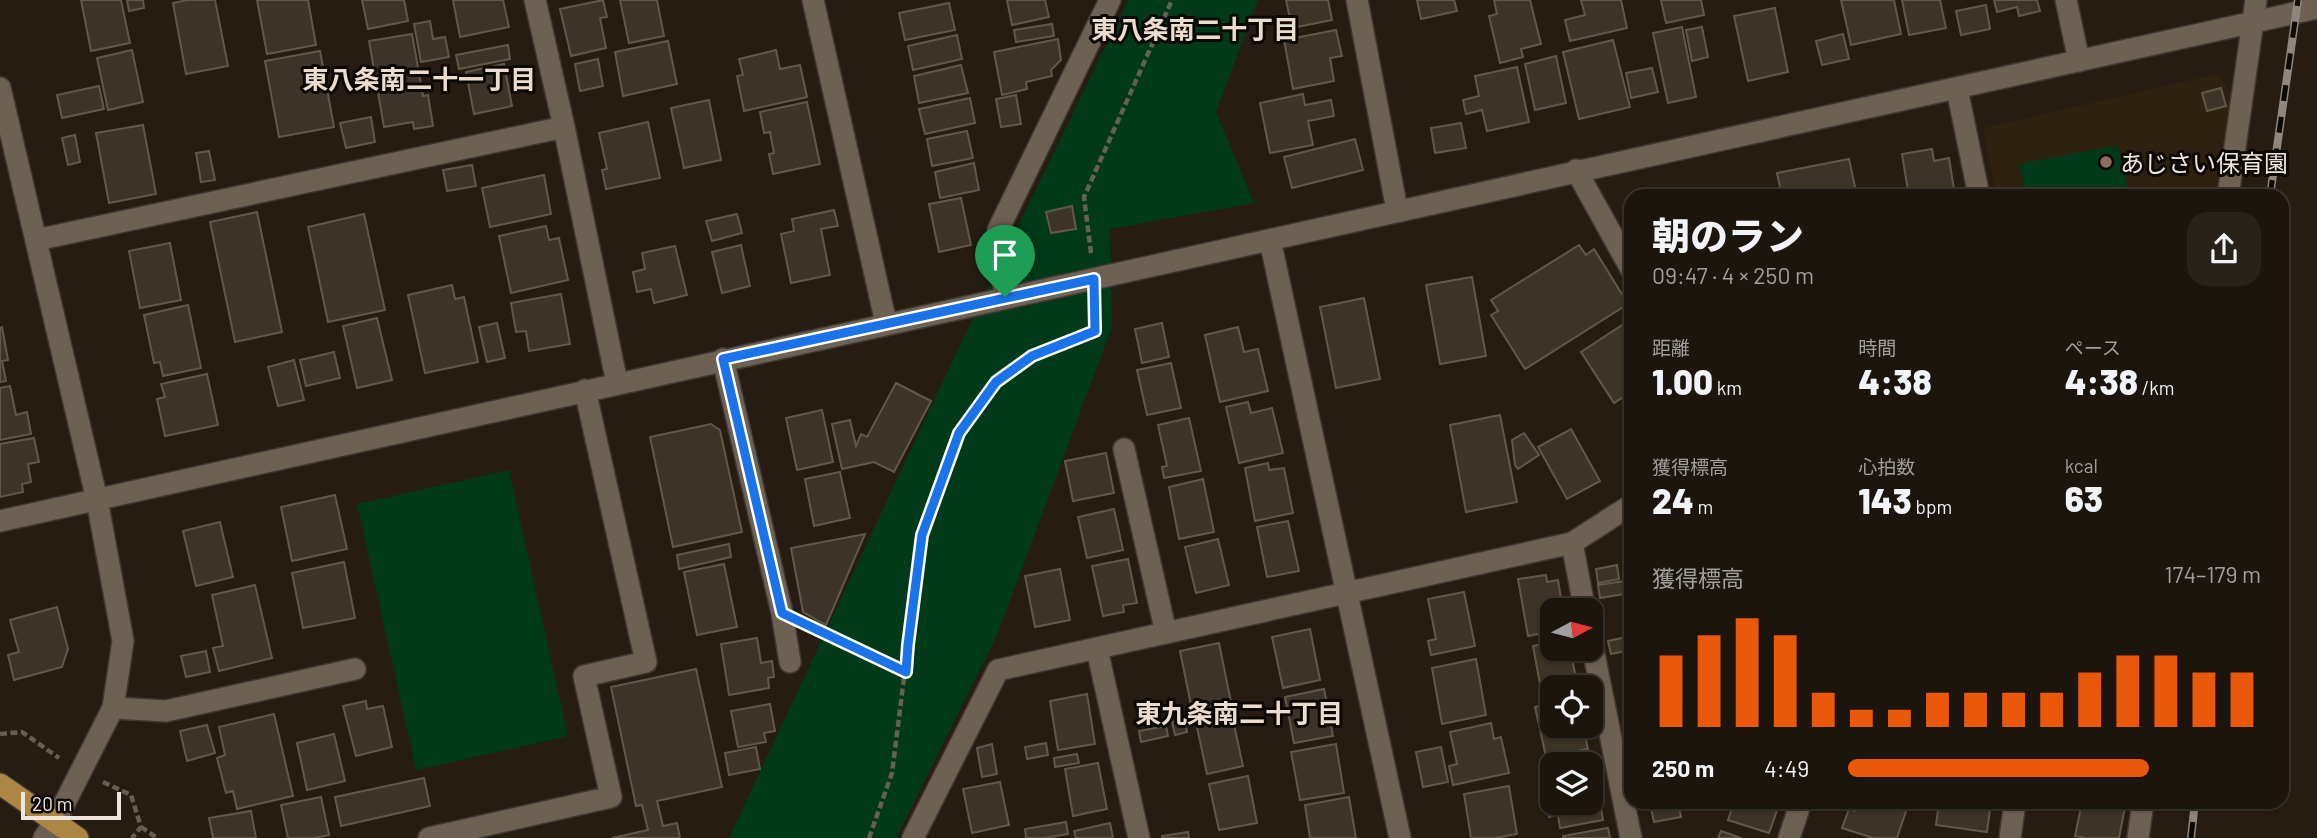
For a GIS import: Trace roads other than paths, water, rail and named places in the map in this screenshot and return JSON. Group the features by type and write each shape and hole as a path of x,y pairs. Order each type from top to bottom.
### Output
{"main road":[{"path":"0,784 49,830 78,838"}],"street":[{"path":"813,0 886,323"},
{"path":"1357,0 1397,210"},
{"path":"2066,0 2079,61"},
{"path":"2229,189 2256,0"},
{"path":"540,1 617,383"},
{"path":"1005,297 998,230 1104,4"},
{"path":"0,521 2317,8"},
{"path":"0,88 97,500 123,641 113,708 49,830"},
{"path":"1957,89 1978,189"},
{"path":"36,240 564,127"},
{"path":"1576,170 1624,257"},
{"path":"1270,240 1401,838"},
{"path":"723,359 782,613 790,662"},
{"path":"429,838 611,797 584,676 646,662 585,390"},
{"path":"1124,449 1166,633"},
{"path":"914,838 998,670 1572,543 1624,510"},
{"path":"1572,543 1583,598"},
{"path":"1097,649 1139,838"},
{"path":"1596,662 1624,803"},
{"path":"113,708 166,711 355,669"},
{"path":"1625,809 1631,838"},
{"path":"1789,838 1799,809"},
{"path":"2010,838 2014,809"},
{"path":"2138,838 2142,809"}],"railway":[{"path":"2271,189 2298,0"},
{"path":"2191,838 2194,809"}],"place":[{"name":"あじさい保育園","path":"2106,162"}],"district":[{"name":"東八条南二十丁目","path":"1195,28"},
{"name":"東八条南二十一丁目","path":"419,78"},
{"name":"東九条南二十丁目","path":"1239,712"}]}
